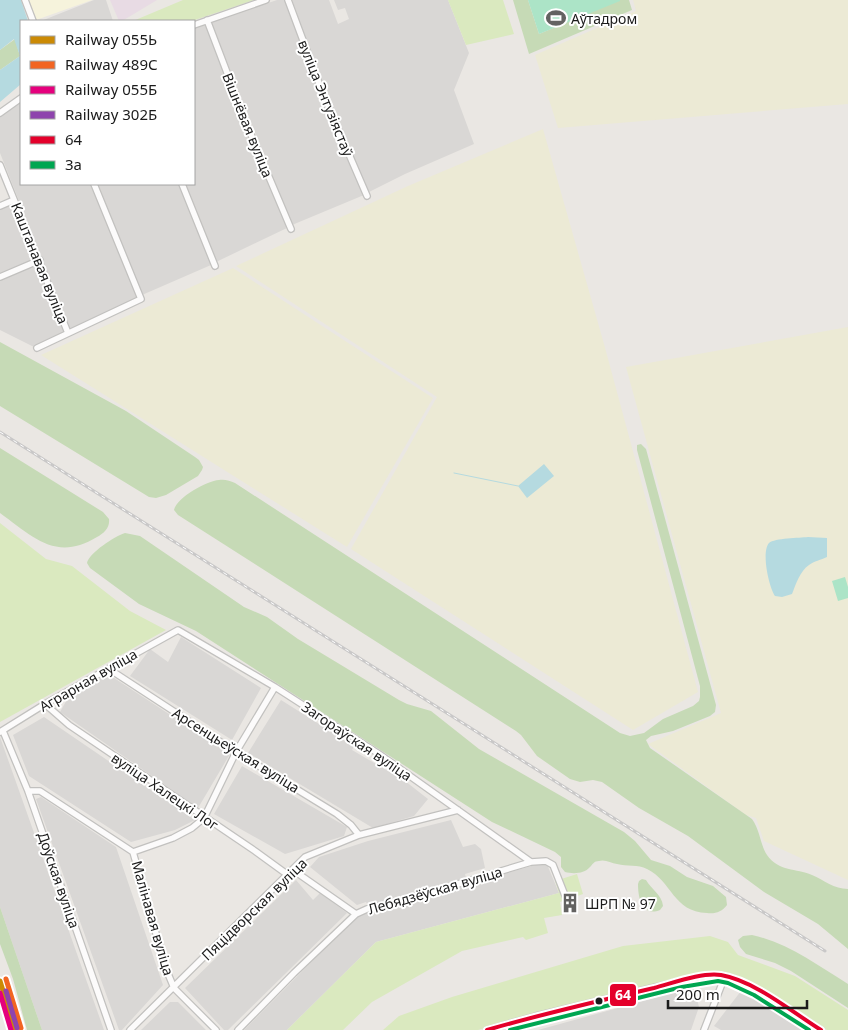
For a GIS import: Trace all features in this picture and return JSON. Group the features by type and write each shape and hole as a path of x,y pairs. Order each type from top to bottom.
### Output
{"street":[{"path":"25,0 33,20"},
{"path":"195,26 266,0"},
{"name":"вуліца Энтузіястаў","path":"288,0 323,94 367,196"},
{"name":"Вішнёвая вуліца","path":"207,20 247,124 291,229"},
{"path":"0,113 20,99"},
{"name":"Каштанавая вуліца","path":"0,165 68,333"},
{"path":"37,348 141,299 94,185"},
{"path":"182,185 215,266"},
{"path":"0,206 14,200"},
{"path":"0,277 40,260"},
{"name":"Аграрная вуліца","path":"2,732 46,704 178,630"},
{"name":"Загораўская вуліца","path":"178,630 275,687 382,756 531,862"},
{"name":"Арсенцьеўская вуліца","path":"109,669 236,752 337,814 351,824 359,835"},
{"path":"133,852 173,838 192,828 204,818 236,752 275,687"},
{"name":"вуліца Халецкі Лог","path":"46,704 68,725 288,875"},
{"name":"Доўская вуліца","path":"2,732 28,791 111,1030"},
{"name":"Малінавая вуліца","path":"28,791 40,791 133,852 166,969 174,988 216,1030"},
{"name":"Пяцідворская вуліца","path":"130,1030 305,857 359,835 458,810"},
{"name":"Лебядзёўская вуліца","path":"238,1030 356,914 367,909 531,862 546,861 553,865 566,898"},
{"path":"293,870 356,914"},
{"path":"487,1030 536,1016 704,976 725,976 746,984 821,1030"},
{"path":"704,1030 725,976"}],"shaded area":[{"path":"29,0 92,0 36,20"},
{"path":"94,0 106,0 113,20 44,20"},
{"path":"110,0 157,0 124,20 119,20"},
{"path":"277,0 285,0 323,98 364,195 292,225 211,22"},
{"path":"292,0 329,0 338,24 349,19 345,8 338,10 334,0 448,0 469,53 454,90 474,144 369,192 326,94"},
{"path":"633,0 848,0 848,104 558,128 535,55 636,11"},
{"path":"206,24 287,228 216,262 185,185 195,185 195,28"},
{"path":"20,102 20,185 93,185 137,298 70,329 0,153 0,116"},
{"path":"543,129 604,344 698,692 633,730 351,549 437,397 236,266 408,186"},
{"path":"98,185 179,185 211,265 142,295"},
{"path":"13,204 35,259 0,274 0,209"},
{"path":"38,264 65,331 34,347 0,330 0,280"},
{"path":"233,268 433,398 347,547 41,355"},
{"path":"848,327 848,880 764,841 756,818 746,815 648,744 721,713 626,367"},
{"path":"181,637 261,688 232,740 130,676 150,649 168,662"},
{"path":"108,674 230,754 198,808 60,712 69,696"},
{"path":"281,700 354,746 352,750 405,781 428,799 414,816 373,828 248,753"},
{"path":"44,717 195,820 175,830 131,842 29,776 13,735"},
{"path":"0,737 104,1030 42,1030 0,907"},
{"path":"242,766 347,827 344,836 285,854 214,814"},
{"path":"41,797 116,847 163,985 122,1030 119,1030 36,799"},
{"path":"451,820 463,847 475,844 481,849 485,868 465,874 466,878 368,905 366,902 357,905 310,867 319,857 368,841"},
{"path":"546,862 559,893 376,942 287,1030 244,1030 358,915"},
{"path":"296,880 313,900 320,893 347,913 228,1030 224,1030 185,988"},
{"path":"694,987 699,1007 691,1030 538,1030"},
{"path":"741,991 805,1030 721,1030 714,1026"},
{"path":"170,1002 178,1002 206,1030 141,1030"}],"green space":[{"path":"183,0 254,0 195,20 135,20"},
{"path":"448,0 503,0 514,34 466,45"},
{"path":"513,0 528,0 539,34 620,0 629,0 632,10 529,54"},
{"name":"Аўтадром","path":"528,0 620,0 620,1 539,34"},
{"path":"15,39 20,56 0,70 0,50"},
{"path":"0,342 126,411 199,460 203,467 202,470 198,476 166,495 156,498 149,497 0,406"},
{"path":"641,444 646,449 716,705 715,712 710,716 673,731 651,736 646,740 650,748 752,819 767,855 777,864 812,875 838,888 848,889 848,949 818,924 764,892 688,836 639,808 602,782 593,780 580,782 570,779 537,756 516,731 178,515 174,510 176,505 186,495 207,483 227,480 235,483 620,733 630,736 644,733 663,719 693,706 699,701 700,697 700,686 637,450 637,445"},
{"path":"0,448 103,512 109,519 109,525 106,530 97,537 82,544 57,547 34,538 0,513"},
{"path":"0,523 46,559 72,566 130,611 166,630 0,722"},
{"path":"125,533 140,536 244,607 267,617 298,639 399,700 431,711 479,749 624,832 635,841 651,860 670,866 687,877 713,886 726,897 727,905 721,911 713,913 696,911 680,902 655,874 640,867 601,861 595,862 582,872 565,872 561,867 561,857 555,852 492,822 196,631 139,604 90,568 87,563 97,550"},
{"path":"845,577 848,587 848,598 838,601 832,581"},
{"path":"577,874 583,894 560,902 562,915 544,918 548,933 526,940 523,937 462,951 372,1002 343,1030 287,1030 376,942 559,893 555,881"},
{"path":"642,879 646,880 661,899 663,906 660,910 649,911 642,905 638,884"},
{"path":"0,907 42,1030 27,1030 13,979 0,944"},
{"path":"752,935 790,949 848,984 848,1008 791,971 775,963 746,954 740,947 738,940 743,936"},
{"path":"710,936 728,942 738,955 795,976 848,1010 848,1030 827,1030 749,982 721,971 694,974 478,1030 383,1030 399,1016 452,997 623,946"}],"water":[{"path":"0,0 21,0 28,20 20,20 20,56 14,39 0,50"},
{"path":"20,56 20,85 0,102 0,70"},
{"path":"544,464 554,476 527,498 518,486"},
{"path":"827,538 827,557 813,562 803,571 792,594 782,597 775,596 768,578 766,561 769,543 782,539"}],"waterway":[{"path":"454,473 518,486"}],"railway":[{"path":"0,432 825,951"}],"rail line":[{"name":"489С","path":"6,979 21,1028"},
{"name":"055Ь","path":"0,981 15,1030"},
{"name":"302Б","path":"6,991 17,1028"},
{"name":"055Б","path":"0,993 11,1030"}],"transit line":[{"name":"64","path":"487,1030 688,978 713,974 734,978 760,990 821,1030"},
{"name":"3а","path":"510,1030 682,987 718,981 728,983 754,995 809,1030"}],"place":[{"name":"Аўтадром","path":"556,18"},
{"name":"ШРП № 97","path":"570,903"}]}
